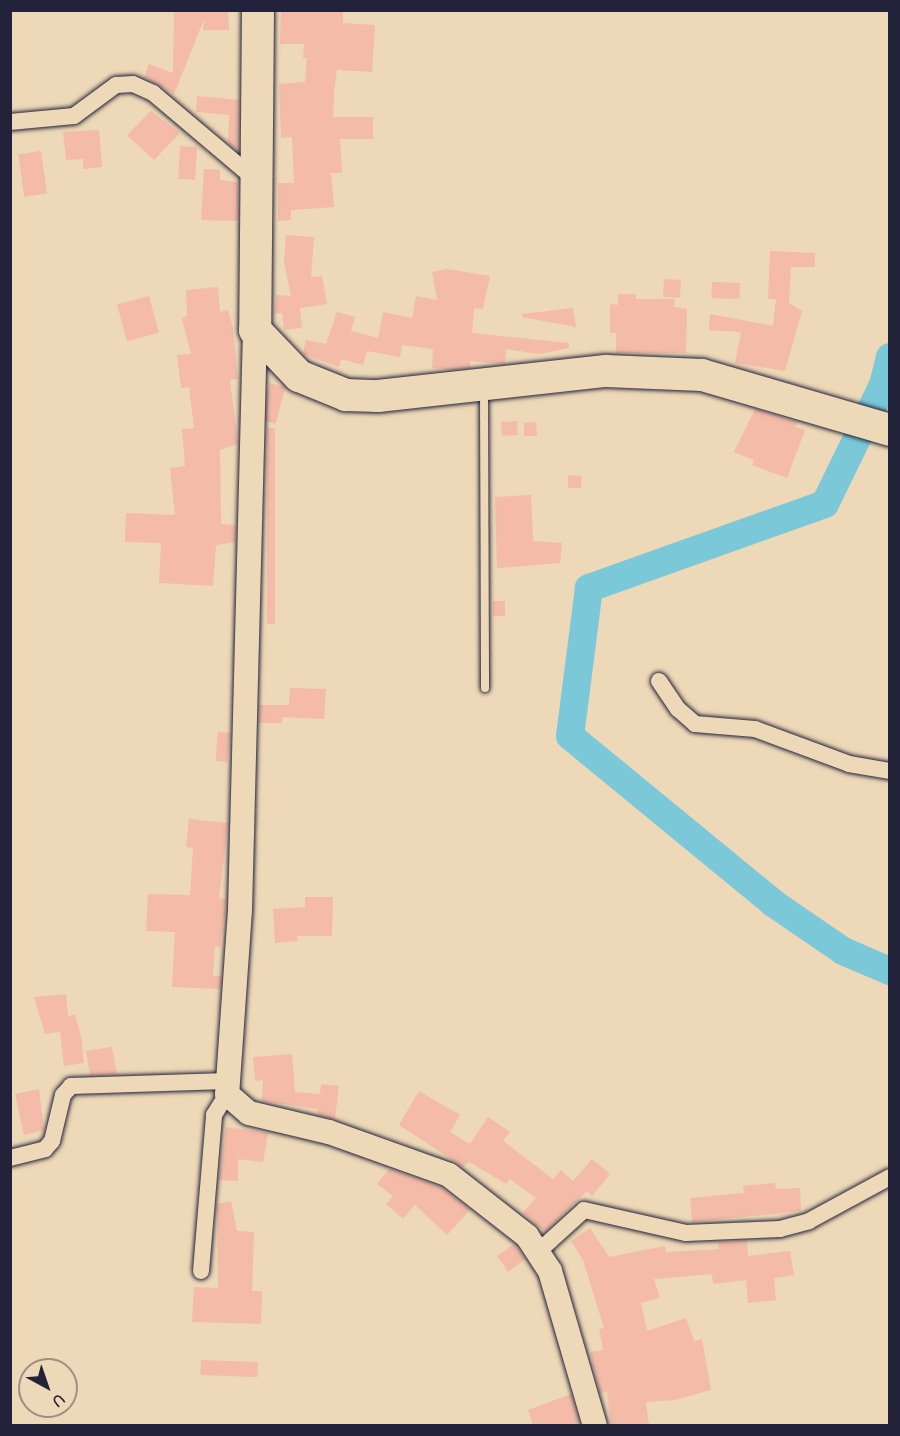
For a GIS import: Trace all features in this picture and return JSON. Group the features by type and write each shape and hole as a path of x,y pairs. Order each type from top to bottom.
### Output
{"highway":[{"path":"258,10 255,330 299,376 346,395 484,385 606,371 669,372 734,381 890,430"}],"street":[{"path":"10,122 74,116 116,85 134,84 153,93 256,180"},
{"path":"201,1271 214,1115 227,1087 240,910 255,330"},
{"path":"659,681 678,709 696,724 755,729 849,764 890,771"},
{"path":"10,1158 45,1149 52,1141 63,1095 71,1086 227,1087 249,1113 329,1132 449,1175 540,1250 595,1425"},
{"path":"540,1250 584,1210 686,1233 780,1229 809,1221 890,1177"}],"lane":[{"path":"484,385 485,688"}],"building":[{"path":"174,10 228,10 229,30 203,30 204,19 174,94 144,77 149,64 173,73"},
{"path":"281,10 343,10 343,23 375,25 372,72 337,70 333,117 373,117 373,139 340,139 342,173 331,173 334,207 291,210 291,220 278,221 278,183 294,183 292,137 281,138 279,84 305,82 307,58 303,58 304,44 280,44"},
{"path":"197,96 239,100 238,151 228,143 229,115 196,112"},
{"path":"151,111 180,133 154,160 127,135"},
{"path":"99,130 102,167 83,169 83,159 66,160 63,132"},
{"path":"180,146 197,147 195,180 178,179"},
{"path":"41,151 47,194 24,197 18,154"},
{"path":"204,169 220,170 220,180 238,182 238,221 201,220"},
{"path":"286,235 314,237 311,277 322,276 327,304 300,308 302,328 284,330 282,313 275,314 276,295 291,296 284,262"},
{"path":"770,251 815,253 815,267 791,267 789,303 802,311 785,371 735,363 741,332 709,330 710,314 773,326 776,299 768,299"},
{"path":"447,269 490,276 483,309 474,308 472,333 569,343 569,348 539,354 506,349 505,364 470,361 470,368 454,370 432,368 433,349 402,345 400,357 367,351 363,365 341,359 339,367 303,354 306,340 326,344 337,312 355,317 351,331 378,338 383,312 412,318 416,296 437,300 432,272"},
{"path":"664,279 681,280 680,298 663,297"},
{"path":"712,282 740,283 739,299 711,298"},
{"path":"218,287 220,312 228,310 233,328 238,379 230,380 238,444 220,450 221,524 236,525 235,542 216,545 213,586 159,583 161,543 125,542 126,513 175,515 170,468 185,466 182,429 194,428 189,387 181,388 177,355 191,354 182,318 187,316 186,290"},
{"path":"618,294 636,294 636,299 675,299 674,307 687,309 686,353 616,353 616,333 610,333 610,304 618,305"},
{"path":"149,296 159,333 127,341 117,305"},
{"path":"573,308 576,327 522,317 522,314"},
{"path":"270,383 285,387 276,424 260,420"},
{"path":"755,409 797,422 795,427 805,430 787,478 752,465 754,460 734,452"},
{"path":"517,421 518,435 502,436 501,422"},
{"path":"536,422 537,436 524,436 524,423"},
{"path":"267,428 275,428 275,624 267,624"},
{"path":"568,475 582,476 581,488 568,488"},
{"path":"531,495 533,541 562,543 560,563 497,568 495,497"},
{"path":"493,601 505,601 505,616 493,616"},
{"path":"290,688 326,689 324,719 282,717 282,723 259,723 260,705 289,705"},
{"path":"218,732 230,733 227,762 215,761"},
{"path":"189,819 228,823 219,898 226,899 226,906 220,947 215,946 213,976 221,976 220,989 172,987 175,932 146,931 148,894 190,895 193,848 186,847"},
{"path":"305,897 333,897 332,936 297,936 298,941 275,943 273,909 305,907"},
{"path":"66,994 68,1016 75,1015 81,1036 84,1063 64,1066 60,1032 45,1034 34,997"},
{"path":"112,1047 117,1074 90,1075 86,1051"},
{"path":"292,1054 295,1092 320,1094 321,1084 339,1086 335,1119 317,1115 318,1109 262,1101 263,1080 255,1081 253,1057"},
{"path":"39,1089 44,1130 24,1135 15,1094"},
{"path":"419,1091 460,1115 450,1132 470,1144 488,1117 510,1132 503,1141 553,1179 561,1170 573,1181 592,1159 610,1174 592,1196 587,1191 545,1232 523,1212 536,1198 510,1179 506,1184 469,1162 463,1167 399,1125"},
{"path":"226,1127 268,1133 263,1162 238,1159 238,1181 219,1180"},
{"path":"389,1169 442,1188 470,1210 447,1235 415,1205 403,1219 386,1204 393,1196 377,1184"},
{"path":"775,1183 776,1189 800,1188 801,1211 692,1222 690,1198 744,1193 743,1186"},
{"path":"231,1201 237,1231 254,1232 252,1291 262,1291 261,1324 192,1322 194,1287 218,1288 217,1204"},
{"path":"590,1228 609,1257 665,1246 666,1252 719,1249 718,1242 747,1241 748,1256 790,1251 794,1275 774,1278 776,1300 748,1303 746,1280 713,1284 712,1274 654,1279 660,1298 641,1303 647,1331 686,1318 694,1341 702,1339 711,1390 675,1400 646,1402 649,1425 611,1425 607,1392 600,1393 590,1352 603,1350 599,1329 604,1328 583,1260 571,1241"},
{"path":"514,1244 525,1259 508,1272 497,1256"},
{"path":"201,1360 258,1362 257,1377 200,1375"},
{"path":"571,1394 580,1425 533,1425 528,1410"}],"waterway":[{"path":"890,357 883,385 825,504 589,588 570,736 773,903 843,951 890,971"}]}
